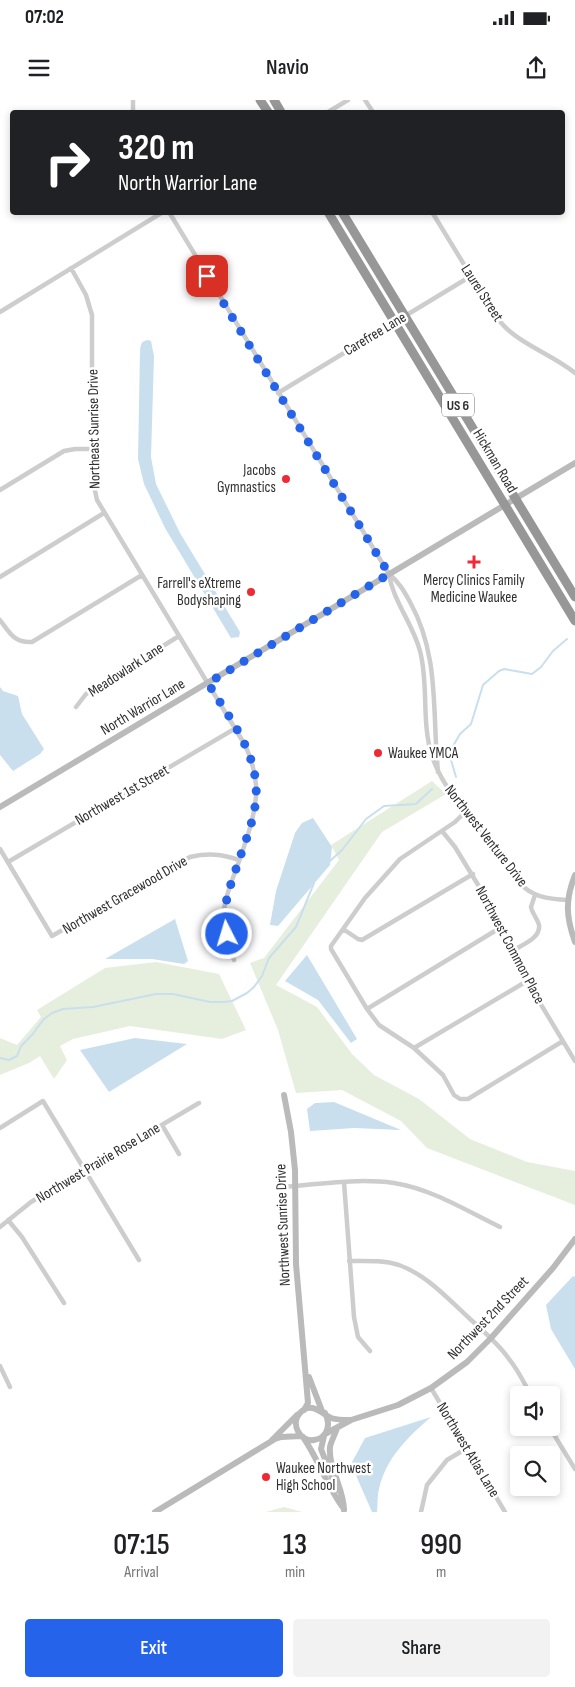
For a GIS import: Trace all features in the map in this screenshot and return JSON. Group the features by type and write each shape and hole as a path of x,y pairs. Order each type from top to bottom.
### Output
{"highway":[{"name":"Hickman Road","path":"330,215 575,621"},
{"name":"Hickman Road","path":"344,215 575,597"}],"street":[{"path":"331,110 348,100"},
{"path":"0,312 158,215"},
{"path":"171,215 389,574"},
{"name":"Laurel Street","path":"434,215 495,316 504,327 518,338 575,373"},
{"name":"Northeast Sunrise Drive","path":"71,268 86,295 92,315 92,449 94,492 104,513 208,683"},
{"name":"Carefree Lane","path":"278,392 471,276"},
{"path":"0,490 64,451 92,449"},
{"name":"North Warrior Lane","path":"0,807 575,463"},
{"path":"0,577 104,513"},
{"name":"Northwest Venture Drive","path":"389,574 391,587 416,639 423,662 428,739 438,772 451,794 465,812 483,829 518,882 525,889 545,898 568,900"},
{"name":"Northwest Venture Drive","path":"389,574 399,582 416,612 429,650 433,681 438,772"},
{"path":"0,620 14,638 22,643 32,642 142,575"},
{"name":"Meadowlark Lane","path":"76,707 86,694 179,636"},
{"path":"208,683 246,745 253,763 257,787 254,812 240,860 227,894 224,912 229,944 234,960"},
{"name":"Northwest 1st Street","path":"8,862 236,728"},
{"path":"465,812 455,822 400,858 365,898 331,946 331,949 379,1026 414,1048 443,1075 454,1095 460,1099 468,1099 563,1041"},
{"name":"Northwest Common Place","path":"442,831 473,874 503,926 522,973 575,1061"},
{"name":"Northwest Gracewood Drive","path":"0,849 52,936 190,857 206,853 225,855 240,860"},
{"path":"343,929 362,940 473,874"},
{"path":"575,875 568,900 570,929 575,942"},
{"path":"514,950 532,940 537,934 539,926 531,907 536,895"},
{"path":"367,1009 503,926"},
{"path":"414,1048 527,981"},
{"name":"Northwest Sunrise Drive","path":"284,1095 293,1147 296,1186 296,1264 308,1403 303,1411"},
{"path":"0,1128 43,1101 139,1260"},
{"name":"Northwest Prairie Rose Lane","path":"0,1227 31,1202 199,1103"},
{"path":"162,1125 179,1154"},
{"path":"283,1187 344,1182 373,1181 396,1183 422,1190 500,1227"},
{"path":"344,1182 356,1329 362,1344 370,1351"},
{"path":"8,1220 22,1237 64,1303"},
{"name":"Northwest 2nd Street","path":"325,1435 350,1420 398,1405 431,1388 467,1362 491,1338 553,1268 575,1239"},
{"path":"350,1261 374,1261 398,1265 410,1270 436,1288 491,1338 509,1359 526,1386"},
{"name":"Northwest Sunrise Drive","path":"304,1354 312,1388 323,1412"},
{"path":"0,1366 10,1387"},
{"name":"Northwest Atlas Lane","path":"431,1388 505,1512"},
{"path":"270,1442 303,1411 313,1408 334,1419 350,1420"},
{"path":"303,1411 296,1421 298,1432 319,1462 336,1499 345,1511"},
{"path":"323,1412 329,1423 321,1445 322,1454 345,1511"},
{"path":"337,1428 331,1444 330,1454 344,1500 345,1511"},
{"path":"156,1512 270,1442 281,1437 302,1437 316,1440 325,1435"},
{"path":"555,1436 575,1469"},
{"path":"421,1512 426,1485 448,1460 467,1448"}],"green space":[{"path":"432,781 446,794 382,832 276,985 317,1007 352,1054 374,1075 419,1099 470,1139 527,1162 575,1171 575,1205 427,1148 401,1121 342,1090 296,1093 278,1030 250,963 264,958 339,860 331,845"},
{"path":"156,962 219,974 246,1030 222,1039 130,1026 73,1039 60,1046 67,1060 54,1079 40,1056 29,1063 0,1075 0,1038 17,1045 41,1017 37,1010 105,968"},
{"path":"284,1507 302,1512 266,1512"}],"water":[{"path":"148,340 151,341 154,356 151,457 156,484 180,533 240,632 239,637 231,638 165,528 144,484 138,459 140,350 142,343"},
{"path":"0,687 3,691 18,696 22,714 44,749 40,754 13,771 0,755"},
{"path":"313,818 332,847 330,865 278,926 270,925 276,891 295,833 302,823"},
{"path":"175,919 188,961 184,964 152,959 105,959"},
{"path":"307,955 357,1039 351,1043 318,1000 285,981"},
{"path":"135,1038 187,1044 109,1092 80,1050"},
{"path":"334,1102 401,1130 354,1128 310,1131 307,1109 315,1103"},
{"path":"573,1276 575,1277 575,1369 551,1329 546,1305"},
{"path":"431,1417 406,1440 392,1458 382,1478 378,1494 377,1512 372,1512 351,1464 365,1438"}],"waterway":[{"path":"456,777 449,753 460,734 471,724 483,685 504,669 532,674 567,639"},
{"path":"330,861 342,850 366,819 384,806 416,804 432,789"},
{"path":"0,1058 9,1060 17,1056 21,1046 43,1020 52,1013 63,1009 93,1007 156,994 173,994 210,1002 224,1002 232,1001 247,993 262,976 269,958 296,927 314,883"}],"place":[{"name":"Jacobs Gymnastics","path":"286,479"},
{"name":"Mercy Clinics Family Medicine Waukee","path":"474,562"},
{"name":"Farrell's eXtreme Bodyshaping","path":"251,592"},
{"name":"Waukee YMCA","path":"378,753"},
{"name":"Waukee Northwest High School","path":"266,1477"}],"route":[{"path":"207,276 389,574 208,683 246,745 253,763 257,787 254,812 225,903 224,922 227,934"}]}
